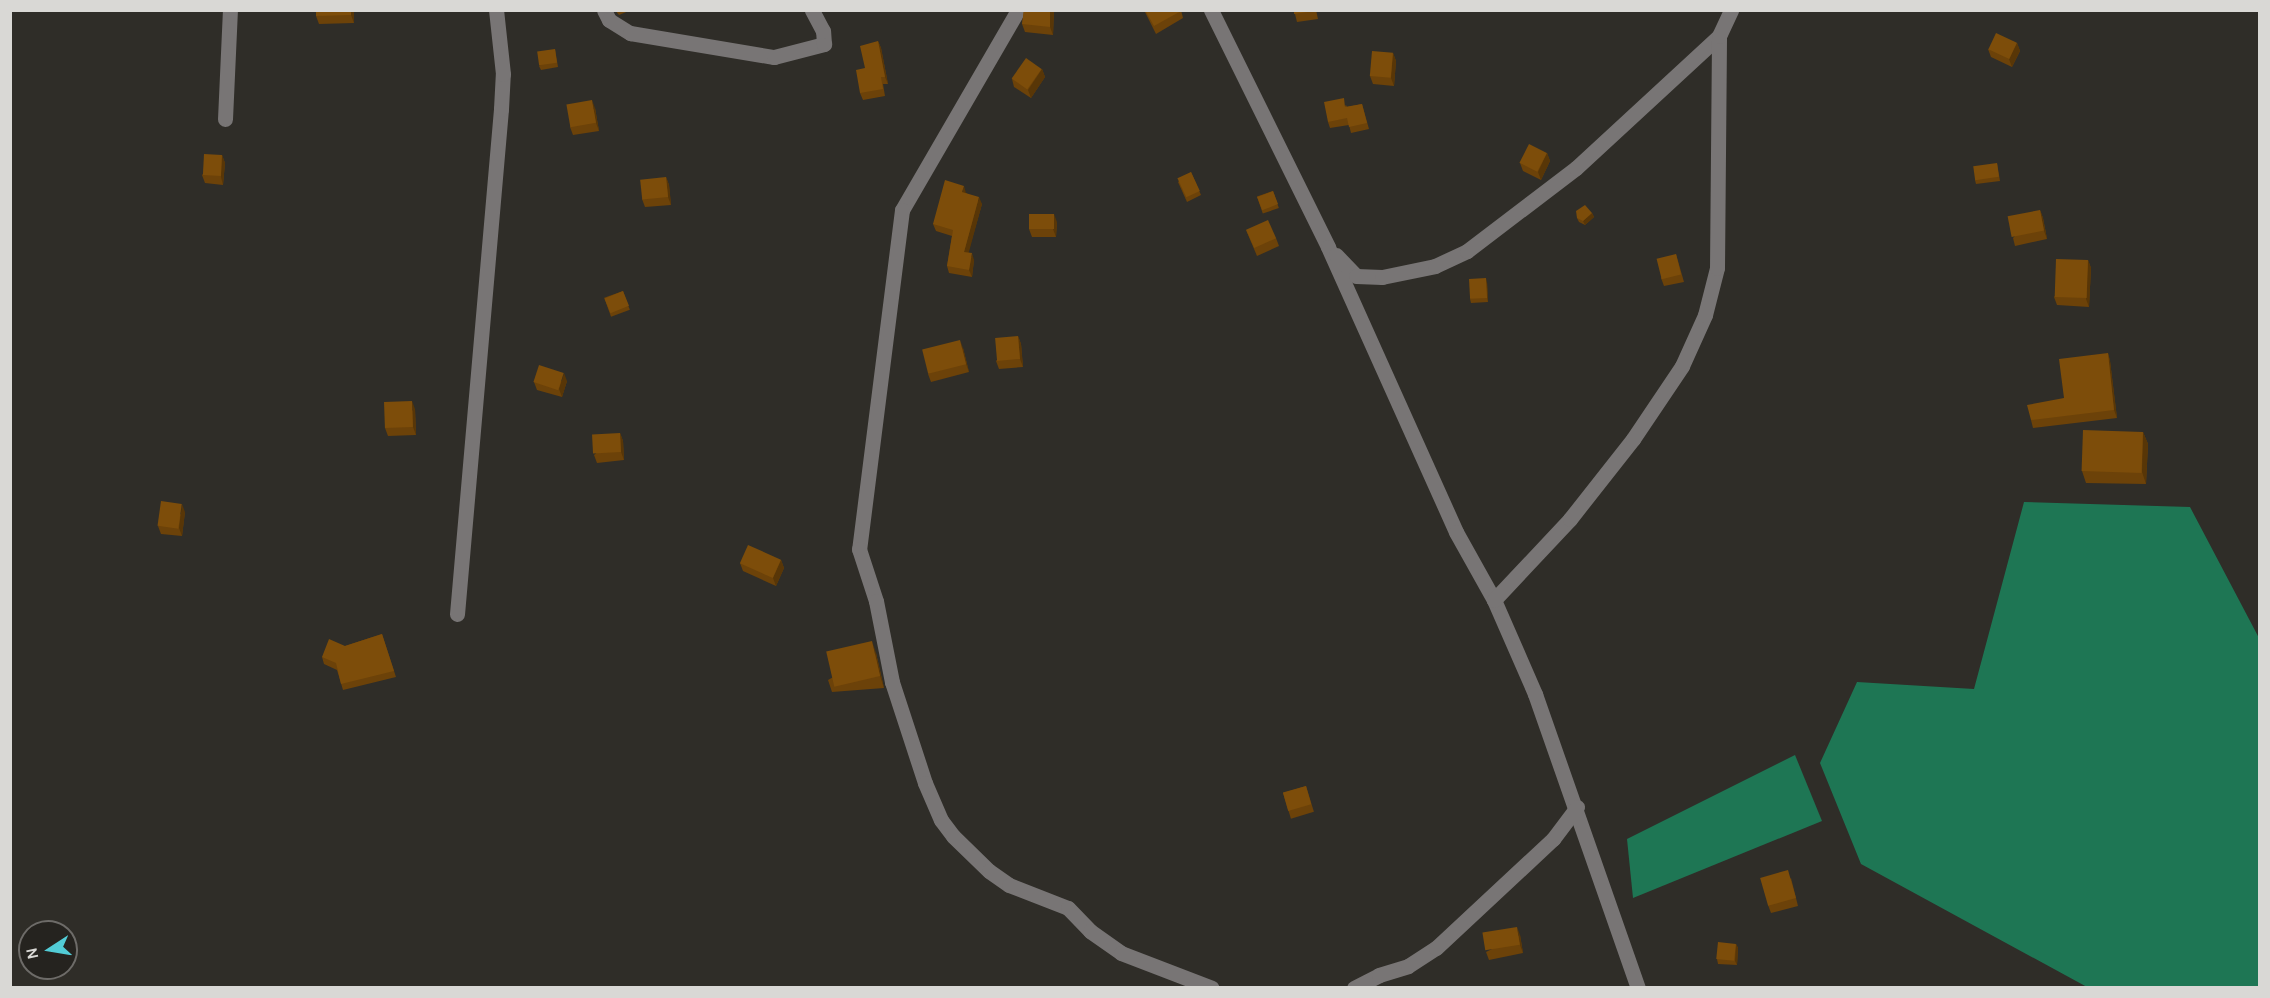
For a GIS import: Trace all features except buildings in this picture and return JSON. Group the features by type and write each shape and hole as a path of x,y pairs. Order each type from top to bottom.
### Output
{"street":[{"path":"225,118 230,10"},
{"path":"457,614 501,109 502,66 496,10"},
{"path":"604,10 609,20 630,33 774,57 824,44 823,31 812,10"},
{"path":"1018,10 902,210 859,549 876,601 892,682 925,783 941,820 953,836 1003,880 1068,908 1090,931 1121,953 1212,987"},
{"path":"1210,10 1328,247 1456,532 1494,600 1539,703 1638,987"},
{"path":"1328,247 1356,276 1409,274 1467,251 1576,168 1719,36 1731,10"},
{"path":"1494,600 1570,519 1633,440 1682,366 1705,315 1717,268 1719,36"},
{"path":"1354,987 1378,975 1408,966 1436,948 1553,839 1577,807"}],"green space":[{"path":"2024,502 2190,507 2259,638 2259,987 2087,987 1861,864 1820,763 1857,682 1974,689"},
{"path":"1795,755 1822,821 1633,898 1627,839"}]}
